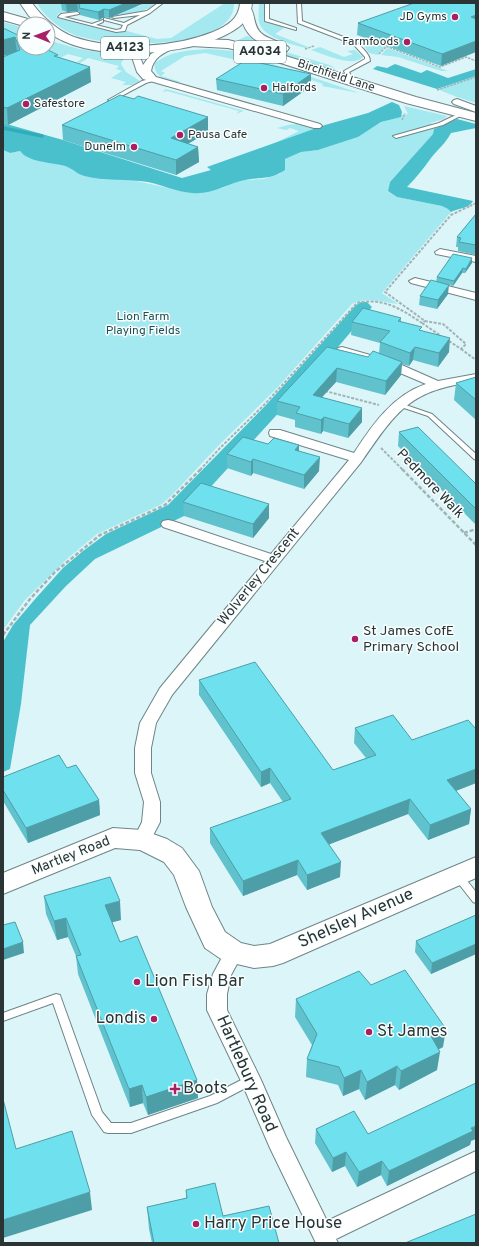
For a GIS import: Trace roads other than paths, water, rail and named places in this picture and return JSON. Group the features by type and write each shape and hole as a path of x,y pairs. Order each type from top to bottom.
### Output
{"main road":[{"name":"A4123","path":"26,3 36,16"},
{"name":"A4123","path":"56,30 86,43 121,48 170,46 194,43 234,26 242,19 246,6"},
{"name":"Birchfield Lane","path":"246,6 247,23 250,31 260,38 278,46 350,69 460,108 476,117"},
{"path":"3,16 16,20"},
{"name":"Birchfield Lane","path":"194,43 222,43 253,50 411,100 460,108 476,108"},
{"name":"Martley Road","path":"3,884 113,838 142,840"},
{"path":"142,840 158,846 173,855 186,871 199,907 215,940 234,953"},
{"name":"Shelsley Avenue","path":"234,953 254,957 273,955 467,871"}],"street":[{"path":"154,79 146,72 148,64 155,55 170,46"},
{"path":"121,48 136,56 142,72 146,77 317,126"},
{"path":"440,252 476,259"},
{"path":"415,281 473,296"},
{"path":"342,351 413,372 437,385"},
{"name":"Wolverley Crescent","path":"142,840 151,822 152,802 143,773 143,748 148,723 166,692 273,559 357,458 367,443 398,407 422,390 437,385 476,378"},
{"path":"275,434 357,458"},
{"path":"168,524 273,559"},
{"name":"Hartlebury Road","path":"234,953 222,974 217,994 217,1010 251,1080 277,1141 325,1238"},
{"path":"325,1238 476,1161"}],"lane":[{"path":"106,19 124,24 148,12 161,3"},
{"path":"267,3 267,20 294,29"},
{"path":"299,3 300,22 352,42 363,52 368,60 346,71 350,78 391,91 411,100"},
{"path":"114,17 148,12"},
{"path":"76,13 63,15 60,17 116,31 123,30 124,24"},
{"path":"92,25 101,20"},
{"path":"104,103 144,82 154,79"},
{"path":"396,136 441,124 460,108"},
{"path":"398,407 430,415 476,458"},
{"path":"467,871 476,899"},
{"path":"3,1017 56,998 97,1115 108,1128 131,1128 138,1126 213,1100 251,1080"}],"waterway":[{"path":"3,128 42,136"}],"place":[{"name":"JD Gyms","path":"455,17"},
{"name":"Farmfoods","path":"407,42"},
{"name":"Halfords","path":"264,88"},
{"name":"Safestore","path":"26,104"},
{"name":"Pausa Cafe","path":"180,135"},
{"name":"Dunelm","path":"134,147"},
{"name":"St James CofE Primary School","path":"355,639"},
{"name":"Lion Fish Bar","path":"137,982"},
{"name":"Londis","path":"154,1019"},
{"name":"St James","path":"369,1032"},
{"name":"Boots","path":"175,1089"},
{"name":"Harry Price House","path":"196,1224"}],"park label":[{"name":"Lion Farm Playing Fields","path":"143,324"}]}
